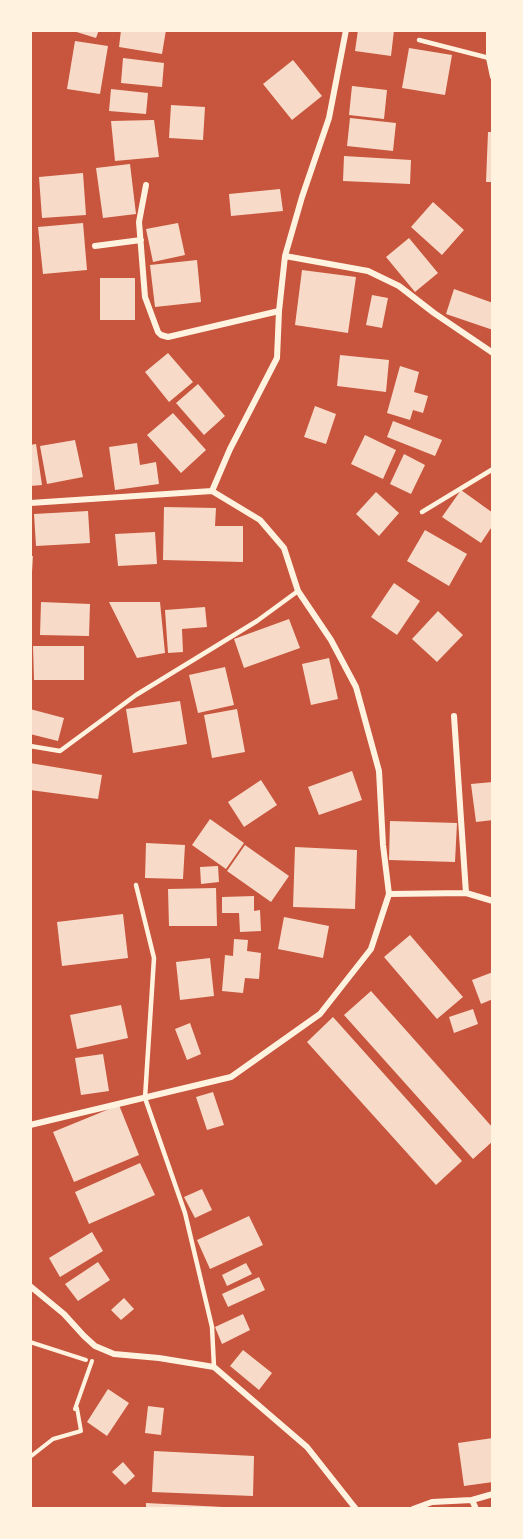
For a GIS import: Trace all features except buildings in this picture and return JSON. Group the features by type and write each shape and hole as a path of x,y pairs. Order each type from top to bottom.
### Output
{"street":[{"path":"212,491 230,449 277,358 285,256 329,118 346,30"},
{"path":"489,30 489,58 493,77"},
{"path":"146,184 139,222 146,297 161,335 168,337 279,311"},
{"path":"95,246 141,240"},
{"path":"285,256 368,271 399,286 493,353"},
{"path":"30,503 212,491 260,520 284,548 298,591 331,640 356,687 379,771 383,845 389,894 371,949 320,1014 231,1077 30,1125"},
{"path":"454,716 466,893"},
{"path":"389,894 466,893 493,901"},
{"path":"30,1287 64,1314 95,1346 114,1354 159,1358 213,1367 308,1447 356,1509"},
{"path":"413,1509 432,1502 472,1500 493,1494"},
{"path":"472,1500 476,1509"}],"lane":[{"path":"418,40 489,58"},
{"path":"422,512 493,469"},
{"path":"30,746 60,751 136,695 257,621 298,591"},
{"path":"136,885 154,958 145,1098 185,1213 212,1327 213,1367"}],"path":[{"path":"30,1342 73,1356"},
{"path":"30,1457 53,1439 81,1431 77,1408 75,1409 92,1362 95,1346"}]}
